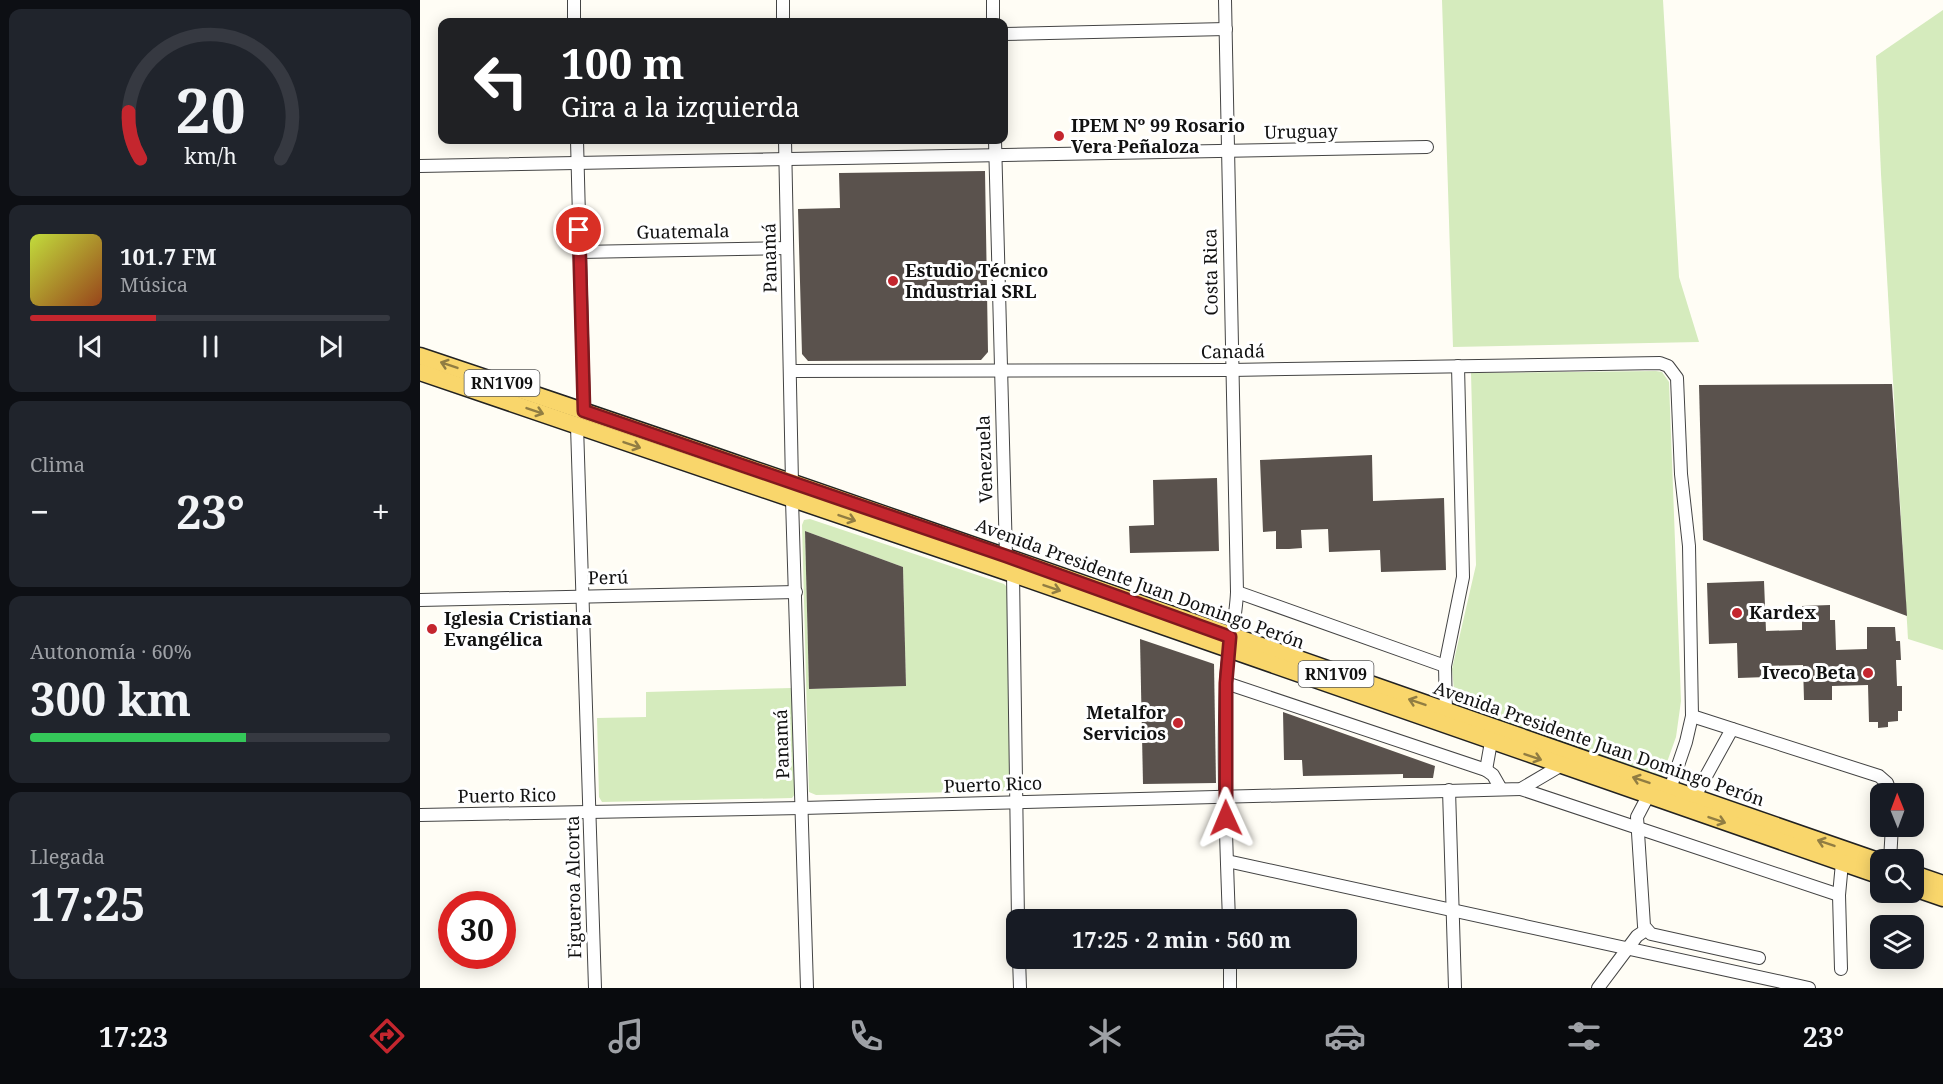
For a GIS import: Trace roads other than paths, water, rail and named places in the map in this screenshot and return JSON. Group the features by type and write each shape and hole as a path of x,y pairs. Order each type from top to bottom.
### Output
{"main road":[{"name":"Avenida Presidente Juan Domingo Perón","path":"420,356 580,418 792,491 1013,574 1446,713 1870,858"},
{"name":"Avenida Presidente Juan Domingo Perón","path":"420,372 580,418"},
{"name":"Avenida Presidente Juan Domingo Perón","path":"792,491 1006,556 1491,742 1870,872"},
{"path":"1924,877 1943,884"},
{"path":"1924,891 1943,898"}],"street":[{"path":"574,0 574,18"},
{"path":"783,0 783,18"},
{"path":"993,0 993,18"},
{"name":"Costa Rica","path":"1225,0 1226,151 1237,592 1236,615 1229,643"},
{"path":"1008,34 1226,29"},
{"name":"Figueroa Alcorta","path":"577,144 580,418 594,988"},
{"name":"Panamá","path":"785,144 792,491 807,988"},
{"name":"Venezuela","path":"995,144 1006,556 1013,574 1018,909"},
{"name":"Uruguay","path":"420,166 1427,147"},
{"name":"Guatemala","path":"580,252 787,248"},
{"name":"Canadá","path":"790,371 1231,370 1660,363 1673,371 1677,378 1681,474 1689,546 1692,716"},
{"path":"1446,713 1445,666 1463,577 1458,366"},
{"name":"Perú","path":"420,600 796,592"},
{"path":"1237,592 1445,666"},
{"path":"1228,909 1225,797 1226,683 1229,643"},
{"path":"1226,683 1485,770 1493,775 1501,789"},
{"path":"1670,789 1692,716 1879,776 1887,783"},
{"path":"1694,798 1732,729"},
{"path":"1485,770 1491,742"},
{"path":"1521,789 1560,766"},
{"path":"1521,789 1638,830 1839,895"},
{"name":"Puerto Rico","path":"420,815 802,808 1521,789"},
{"path":"1449,790 1455,988"},
{"path":"1648,796 1637,817 1645,928 1651,934 1759,958"},
{"path":"1227,861 1809,988"},
{"path":"1841,969 1839,895 1842,863"},
{"path":"1598,988 1645,928"},
{"path":"1019,969 1020,988"},
{"path":"1230,969 1230,988"}],"place":[{"name":"IPEM Nº 99 Rosario Vera Peñaloza","path":"1059,136"},
{"name":"Estudio Técnico Industrial SRL","path":"893,281"},
{"name":"Kardex","path":"1737,613"},
{"name":"Iglesia Cristiana Evangélica","path":"432,629"},
{"name":"Iveco Beta","path":"1868,673"},
{"name":"Metalfor Servicios","path":"1178,723"}]}
